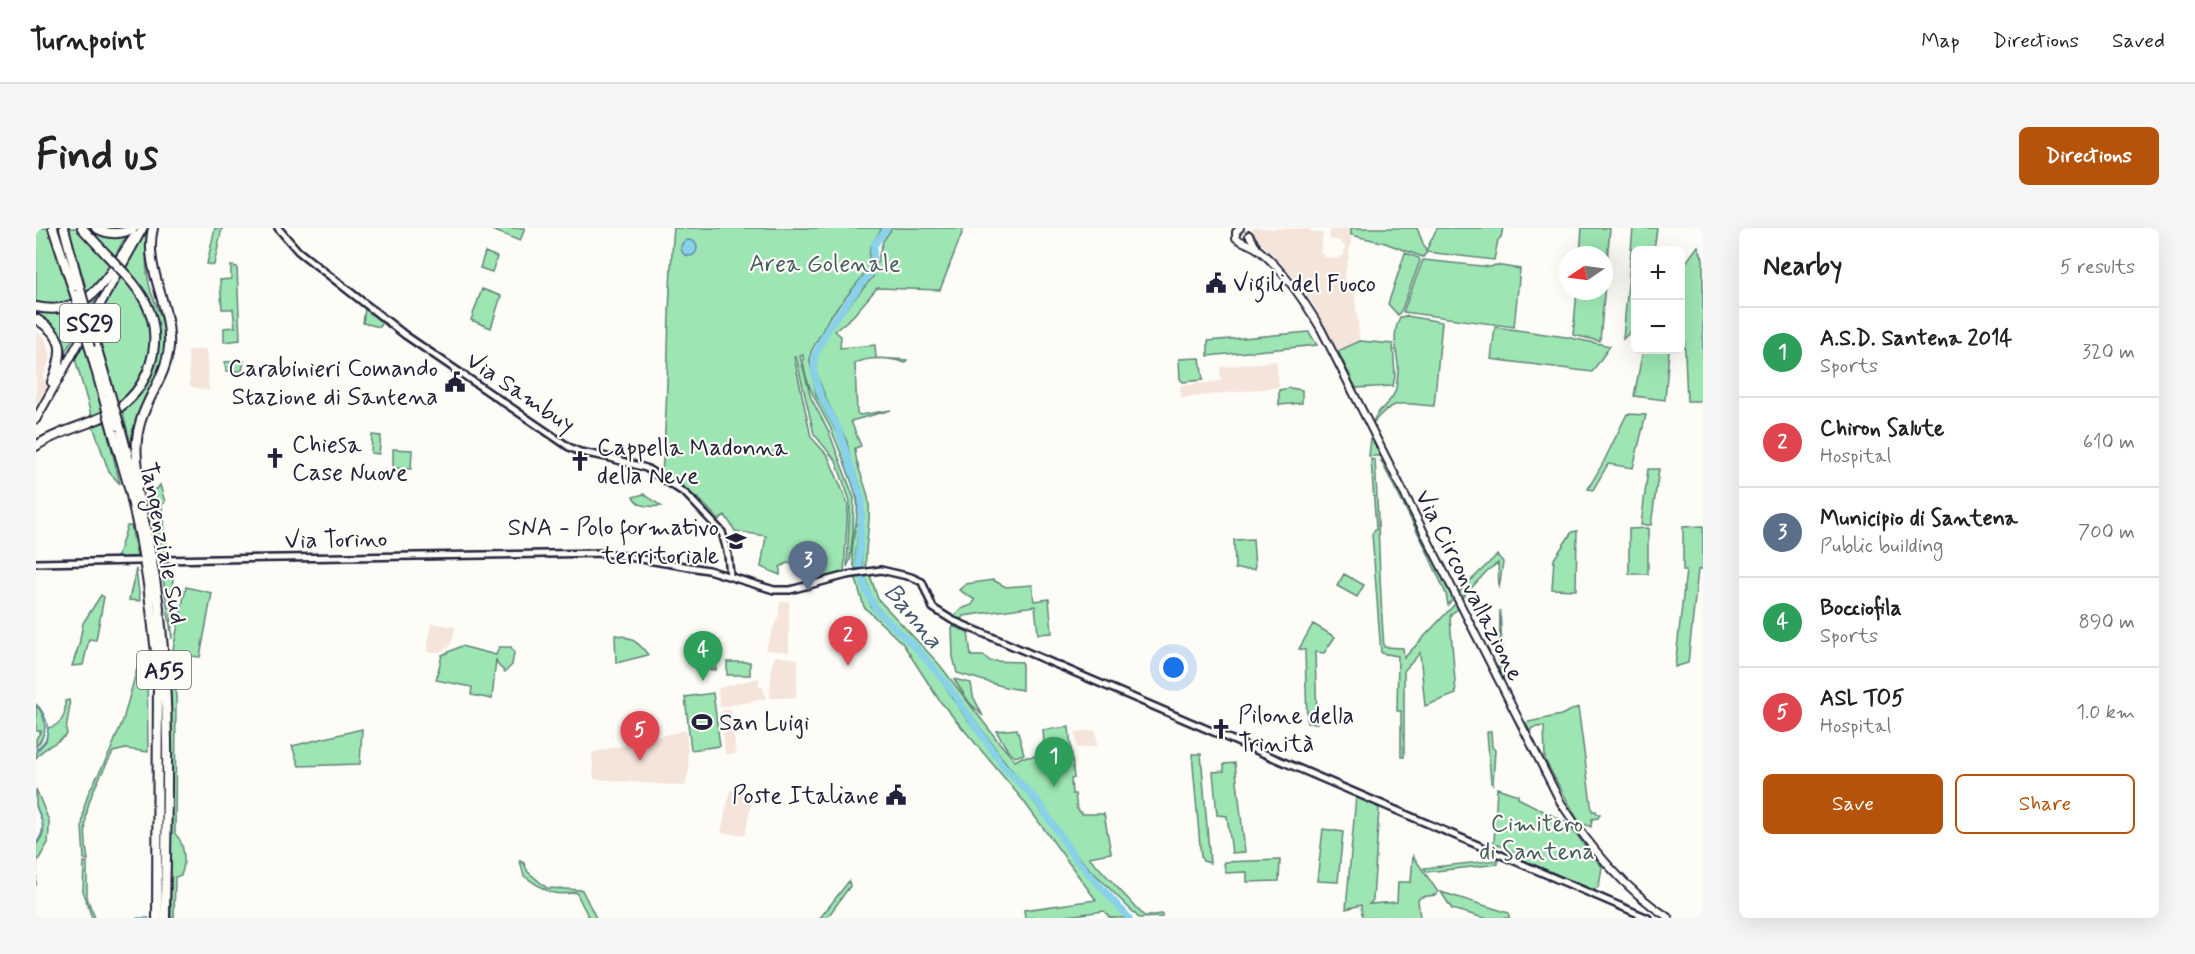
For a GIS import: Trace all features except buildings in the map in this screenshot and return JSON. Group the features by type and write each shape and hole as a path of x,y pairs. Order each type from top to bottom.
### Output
{"highway":[{"name":"A55","path":"53,228 78,292"},
{"path":"58,228 78,292"},
{"path":"64,228 78,292"},
{"path":"36,446 56,435 114,411 128,400 145,380 154,353 153,327 146,303 127,276 82,228"},
{"path":"96,228 116,234 134,232"},
{"path":"149,542 148,521 135,447 142,417 163,374 169,344 168,327 150,256 153,228"},
{"path":"36,307 59,309 70,307 89,298 101,287 134,232"},
{"name":"Tangenziale Sud","path":"78,292 92,332 116,429 140,537 149,595 158,670 157,918"},
{"name":"Tangenziale Sud","path":"78,292 90,348 107,397"},
{"path":"36,319 55,333 61,347 60,363 52,382"},
{"name":"Tangenziale Sud","path":"116,429 137,489 149,542 161,627 165,671 165,918"}],"main road":[{"name":"SS29","path":"36,411 134,232 142,228"},
{"name":"SS29","path":"36,419 142,228"},
{"name":"Via Circonvallazione","path":"1237,229 1249,235 1297,293 1324,335 1561,803 1603,860 1637,894 1669,918"},
{"name":"Via Circonvallazione","path":"1237,229 1238,240 1260,251"},
{"path":"1244,241 1249,235"}],"street":[{"name":"Via Sambuy","path":"278,228 298,251 405,335 569,447 580,452 646,468 686,494 722,532 729,555 730,575"},
{"name":"Via Torino","path":"159,561 596,553 633,556 730,575 769,589 790,590 854,574 885,570 918,579 924,584 931,605 937,612 1648,918"},
{"path":"36,563 139,561"}],"shaded area":[{"path":"1252,228 1310,229 1311,232 1323,233 1320,253 1324,254 1324,257 1339,259 1340,256 1344,256 1345,245 1342,245 1342,241 1329,239 1331,228 1351,228 1351,243 1343,285 1354,290 1360,341 1338,351 1314,306 1290,273 1252,234"},
{"path":"36,331 45,338 51,356 43,377 49,383 36,405"},
{"path":"206,349 209,391 190,386 188,350"},
{"path":"1276,361 1279,387 1181,398 1180,386 1221,381 1220,367"},
{"path":"789,601 789,652 765,650 779,614 780,602"},
{"path":"431,623 455,627 453,639 448,648 439,652 427,652"},
{"path":"776,656 798,659 796,698 770,698 772,663"},
{"path":"759,678 759,687 763,687 766,699 720,707 718,688"},
{"path":"731,709 736,754 725,754 721,711"},
{"path":"686,730 689,770 685,786 594,779 592,753"},
{"path":"1096,730 1097,746 1077,748 1075,732"},
{"path":"730,790 753,793 745,835 721,833"}],"green space":[{"path":"36,228 48,228 70,296 86,287 68,228 80,228 111,263 90,292 61,305 36,304"},
{"path":"85,228 94,228 97,231 135,228 123,241 114,258"},
{"path":"146,228 149,228 146,252 148,276 166,340 160,370 137,421 132,449 122,409 153,364 153,316 124,268"},
{"path":"215,228 222,228 214,265 207,264"},
{"path":"487,228 525,228 520,241"},
{"name":"Area Golenale","path":"674,228 882,228 870,247 868,270 829,318 811,352 810,361 816,395 838,435 858,495 856,562 859,569 855,568 852,552 857,500 833,434 808,384 803,355 800,356 811,398 829,432 854,498 853,532 847,567 850,501 836,461 814,434 796,357 794,357 811,437 828,456 848,504 844,573 824,577 811,576 800,571 796,565 787,563 780,567 780,575 761,567 766,536 735,531 725,515 719,520 700,500 662,471"},
{"path":"892,228 964,228 940,290 877,288 853,316 835,331 841,336 840,348 875,345 876,358 907,360 905,363 873,359 855,364 857,413 860,415 891,410 851,421 861,446 855,448 869,503 866,568 863,569 861,543 864,512 861,488 847,442 816,373 816,358 833,324 873,277 883,241"},
{"path":"1351,228 1417,228 1426,251 1437,228 1503,228 1494,260 1427,252 1423,257 1385,243 1351,235"},
{"path":"1582,228 1610,228 1608,246 1581,246"},
{"path":"1633,228 1657,228 1655,246 1631,246"},
{"path":"1698,246 1703,259 1703,401 1687,401 1685,264"},
{"path":"1631,250 1631,331 1623,339"},
{"path":"485,252 497,257 492,272 480,268"},
{"path":"1405,253 1419,258 1420,261 1398,315 1388,304"},
{"path":"1423,260 1520,269 1514,327 1403,312"},
{"path":"231,266 237,267 240,340 224,342 224,328 235,327 233,309 222,309 220,280 231,279"},
{"path":"120,273 137,292 147,309 152,327 151,351 143,375 130,395 114,408 92,418 74,355"},
{"path":"482,289 501,296 491,328 471,320"},
{"path":"100,292 64,354 63,345 36,316 36,309 90,299"},
{"path":"1576,300 1604,300 1600,341 1573,335"},
{"path":"365,308 382,321 380,327 363,323"},
{"path":"1407,316 1442,322 1434,406 1400,404 1387,409 1373,423 1377,413 1388,402 1396,388 1398,370 1396,329 1400,317"},
{"path":"1495,327 1610,346 1592,372 1491,359"},
{"path":"1309,332 1317,345 1208,356 1208,341"},
{"path":"1360,341 1393,344 1395,376 1393,386 1356,388 1338,351"},
{"path":"1642,354 1669,354 1665,400 1634,396"},
{"path":"1200,358 1203,380 1183,382 1180,379 1179,359"},
{"path":"244,361 242,371 226,371 225,362"},
{"path":"1290,388 1302,390 1302,403 1279,405 1279,390"},
{"path":"1627,414 1646,415 1633,468 1608,464 1593,490 1588,489 1603,463"},
{"path":"105,422 120,484 109,472 93,426"},
{"path":"1369,431 1380,456 1369,456 1371,438"},
{"path":"372,435 381,436 379,454 371,453"},
{"path":"393,449 412,450 411,469 393,468"},
{"path":"1371,459 1375,460 1384,647 1403,648 1404,658 1456,603 1458,609 1451,614 1450,618 1456,694 1425,706 1420,653 1404,671 1404,757 1401,757 1401,711 1397,711 1398,656 1381,653 1372,534 1376,529"},
{"path":"1381,461 1386,463 1453,599 1448,605 1446,594 1425,547"},
{"path":"1648,469 1659,469 1651,525 1641,525"},
{"path":"160,485 165,502 162,505 164,535 170,557 161,557 152,489 157,489"},
{"path":"644,494 661,506 641,505 633,497"},
{"path":"127,526 131,526 137,557 117,558"},
{"path":"1703,526 1703,569 1698,570 1688,663 1675,667 1686,570 1683,570 1683,527"},
{"path":"1648,528 1648,574 1629,574 1629,529"},
{"path":"1577,531 1576,590 1552,589 1554,559 1572,532"},
{"path":"1253,539 1255,569 1235,569 1234,540"},
{"path":"1497,555 1503,562 1499,589 1498,563 1487,571 1461,599 1458,593"},
{"path":"136,569 140,601 129,600"},
{"path":"1344,574 1364,585 1357,597 1337,586"},
{"path":"865,575 870,575 878,599 939,664 1015,761 1022,757 1045,756 1043,730 1069,727 1074,778 1071,779 1072,794 1075,794 1077,809 1082,814 1104,814 1111,853 1089,857 1144,916 1162,914 1162,917 1139,918 1075,854 1038,801 1008,766 948,683 877,607"},
{"path":"855,576 860,576 871,607 909,643 941,680 1003,768 1036,804 1079,866 1128,918 1110,918 1104,911 1052,918 1025,918 1024,910 1096,900 1022,799 939,700 903,644 864,607"},
{"path":"163,578 173,578 172,639"},
{"path":"993,580 1006,587 1032,585 1034,601 1049,599 1052,633 1038,634 1035,606 963,616 960,621 952,618 961,609 972,605 975,600 959,590 966,584"},
{"path":"186,587 212,593 200,657 172,654"},
{"path":"101,595 104,597 96,640 89,639 83,665 72,666 83,623"},
{"path":"1500,610 1504,683 1499,673"},
{"path":"1313,624 1335,637 1324,653 1315,652 1317,723 1307,723 1305,650 1299,649"},
{"path":"952,626 968,632 971,656 984,656 990,661 1022,662 1022,690 957,673 953,657"},
{"path":"615,635 634,641 648,655 616,663"},
{"path":"699,640 719,641 719,651 699,650"},
{"path":"461,646 496,655 499,647 511,647 514,653 512,665 505,672 496,659 492,699 471,695 472,687 436,680 442,655"},
{"path":"140,658 147,661 148,752 126,749 113,752 89,803 85,828 88,860 84,859 82,826 84,808 88,794 110,752 123,720"},
{"path":"174,658 175,834 181,842 184,859 181,875 175,877 174,918 171,918 170,659"},
{"path":"702,658 717,659 716,670 701,669"},
{"path":"727,662 750,662 750,675 727,675"},
{"path":"954,679 971,683 973,696 983,716 969,702"},
{"name":"San Luigi","path":"713,693 720,746 691,750 685,697"},
{"path":"69,700 67,734 36,758 36,752 46,741 48,728 60,721 65,711 65,701"},
{"path":"36,705 43,716 45,726 36,747 36,739 41,731 36,731"},
{"path":"1578,707 1592,811 1600,814 1598,818 1592,819 1591,827 1579,822 1545,760 1544,726 1532,728 1529,734 1524,723 1561,715"},
{"path":"362,729 360,764 299,766 292,746"},
{"path":"1017,729 1024,754 1015,757 996,731"},
{"path":"1491,731 1492,747 1495,750 1493,784 1491,783 1487,732"},
{"path":"1192,754 1201,754 1210,863 1203,861 1201,857"},
{"path":"1235,763 1245,852 1232,853 1227,816 1217,815 1213,772 1224,771 1224,764"},
{"name":"Cimitero di Santena","path":"1497,788 1518,795 1518,798 1567,823 1602,867 1599,886 1594,890 1517,858 1515,852 1494,843"},
{"path":"36,789 49,821 49,829 48,843 37,862 36,886 36,845 43,834 43,824 36,804"},
{"path":"1356,796 1374,804 1379,809 1373,900 1369,904 1397,902 1398,882 1411,882 1413,856 1438,892 1436,895 1421,897 1418,900 1420,918 1362,918 1361,905 1346,909"},
{"path":"1323,829 1343,832 1338,882 1317,881"},
{"path":"1280,860 1279,881 1247,882 1247,872 1226,873 1224,864 1224,862"},
{"path":"1498,860 1498,864 1427,872 1424,868"},
{"path":"520,861 524,863 528,872 547,888 582,890 596,918 589,918 576,892 554,893 524,876"},
{"path":"84,862 87,862 87,898 95,918 92,918 83,891"},
{"path":"849,881 850,886 827,918 820,918"},
{"path":"1441,892 1509,913 1509,918 1484,918 1452,909"}],"water":[{"path":"689,240 697,248 689,256 681,248"}],"waterway":[{"name":"Banna","path":"887,228 874,245 872,271 829,326 815,355 814,371 823,401 838,428 862,500 859,563 866,590 876,610 915,647 946,683 1004,767 1039,803 1074,857 1129,918"},
{"path":"36,704 44,715 48,729 45,740 36,750"},
{"path":"36,806 42,820 41,834 36,843"},
{"path":"137,918 149,918"}],"place":[{"name":"Vigili del Fuoco","path":"1216,283"},
{"name":"Carabinieri Comando Stazione di Santena","path":"455,382"},
{"name":"Chiesa Case Nuove","path":"275,458"},
{"name":"Cappella Madonna della Neve","path":"580,461"},
{"name":"SNA - Polo formativo territoriale","path":"736,541"},
{"name":"Municipio di Santena","path":"808,591"},
{"name":"Chiron Salute","path":"848,666"},
{"name":"Bocciofila","path":"703,681"},
{"name":"San Luigi","path":"702,722"},
{"name":"Pilone della Trinità","path":"1221,729"},
{"name":"ASL TO5","path":"640,761"},
{"name":"A.S.D. Santena 2014","path":"1054,787"},
{"name":"Poste Italiane","path":"896,795"}]}
